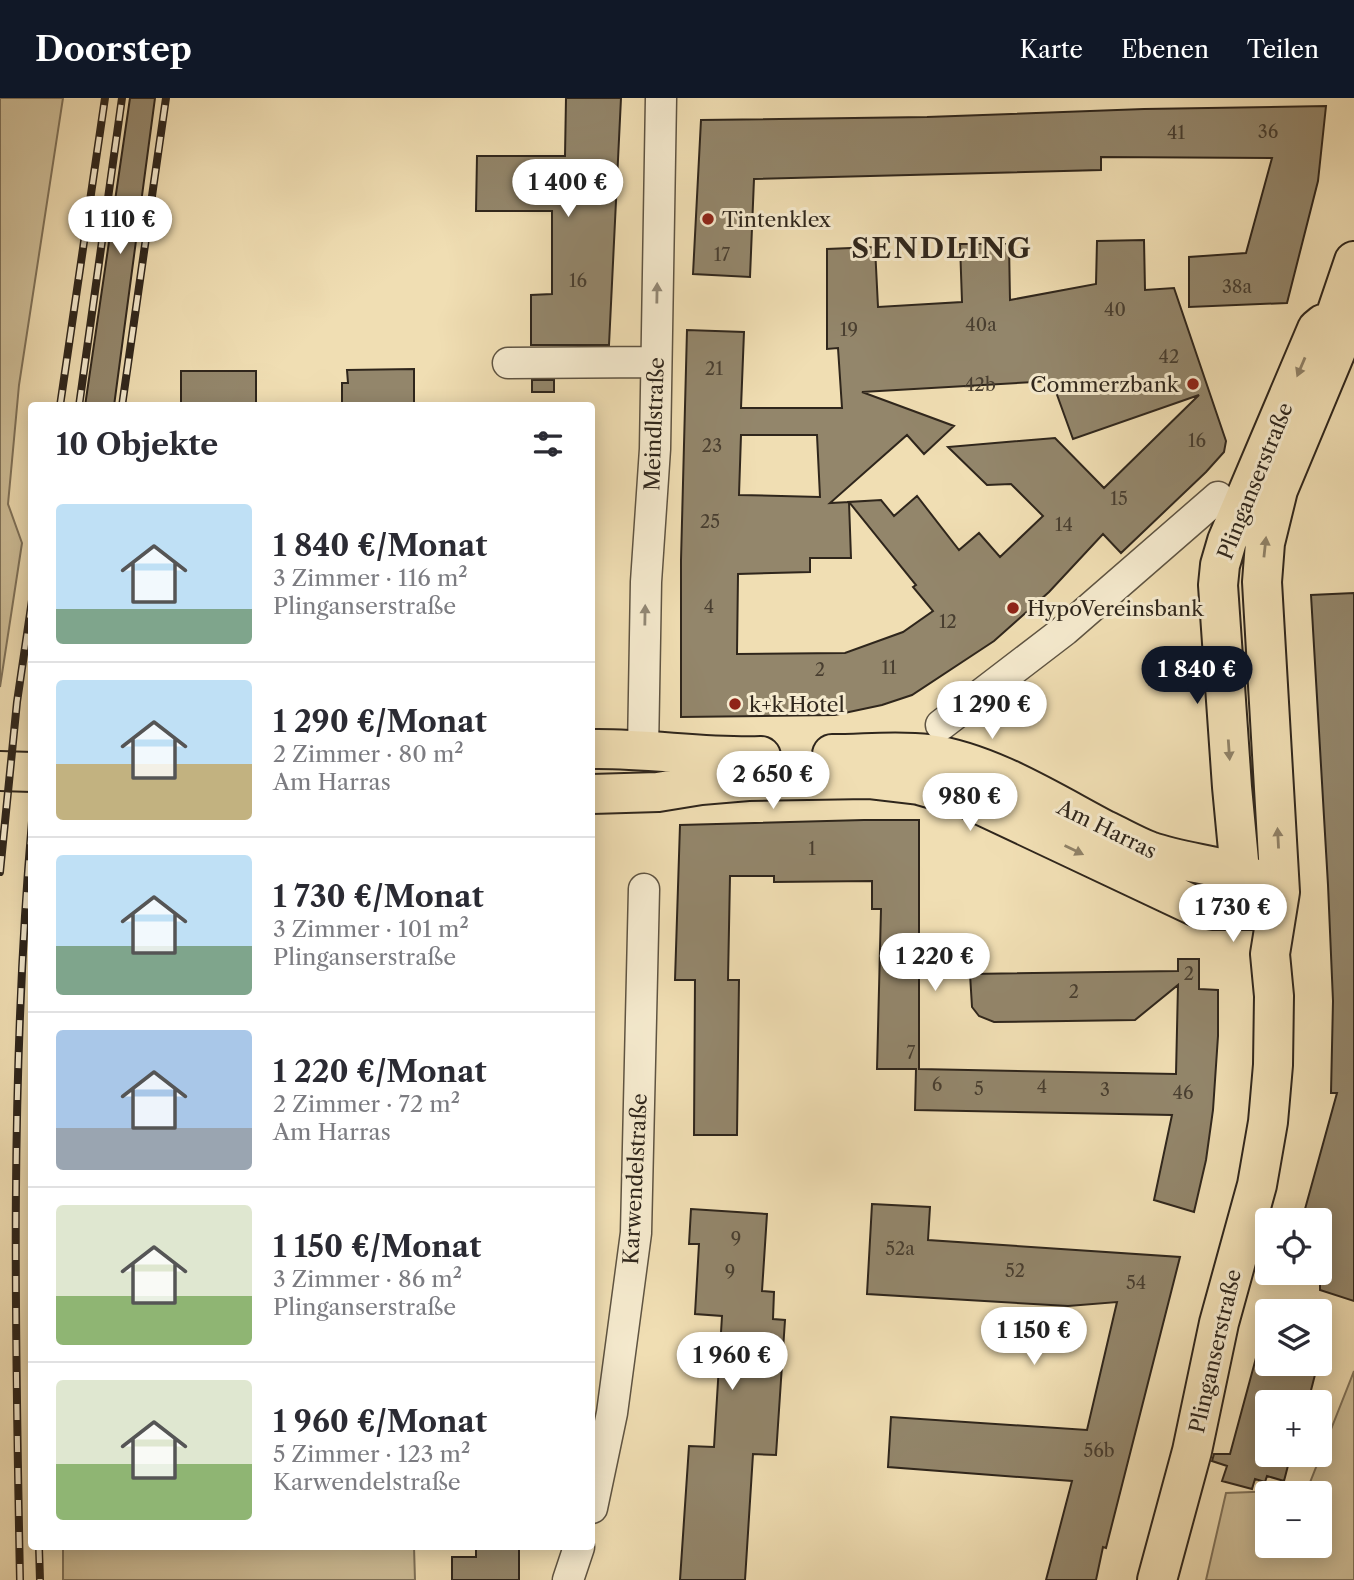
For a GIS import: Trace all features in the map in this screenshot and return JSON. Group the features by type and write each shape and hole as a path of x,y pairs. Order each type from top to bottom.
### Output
{"main road":[{"name":"Plinganserstraße","path":"1157,1580 1192,1451 1219,1323 1257,1185 1268,1122 1273,1065 1274,996 1266,901 1262,582 1265,543 1278,490 1340,339 1338,311 1354,261"},
{"name":"Plinganserstraße","path":"1240,871 1231,774 1220,565 1253,479 1317,329 1338,311"},
{"path":"595,749 869,766"},
{"name":"Am Harras","path":"930,754 968,764 1012,782 1144,849 1177,861 1240,871 1263,880 1266,901 1214,910 1197,907 968,799 919,785 869,766 930,754"},
{"path":"595,794 658,792 869,766"},
{"path":"0,771 28,772"}],"street":[{"name":"Meindlstraße","path":"643,750 646,582 654,449 661,98"},
{"path":"508,363 656,362"},
{"path":"941,724 1065,630 1219,497"},
{"name":"Karwendelstraße","path":"595,1494 612,1413 636,1233 644,889"},
{"path":"568,1580 578,1550"}],"shaded area":[{"path":"0,98 63,98 19,385 8,504 22,543 0,687"},
{"path":"1354,1371 1354,1580 1206,1580 1226,1493 1255,1492 1255,1558 1332,1558 1332,1481 1311,1481 1316,1467 1332,1467 1332,1427"},
{"path":"63,1550 414,1550 415,1580 63,1580"}],"building":[{"path":"130,98 155,98 115,402 86,402"},
{"path":"566,98 621,98 609,345 531,345 531,295 552,294 552,211 476,211 477,156 565,156"},
{"path":"1326,106 1318,181 1287,303 1189,307 1189,257 1246,253 1272,158 1101,157 1101,170 754,179 750,277 693,274 701,120"},
{"path":"1144,240 1145,290 1174,288 1226,441 1224,452 1121,553 1103,534 1049,592 994,641 912,695 882,705 835,715 681,717 681,560 687,330 744,332 741,408 842,408 838,348 827,349 827,249 875,247 878,307 962,302 960,244 1009,244 1010,300 1096,284 1097,241","holes":["1052,381 1073,439 1199,395 1104,488 1055,438 948,447 987,485 1011,484 1043,516 1000,557 979,533 959,550 917,496 894,516 881,500 830,503 907,435 924,454 954,426 862,392","741,435 817,435 820,497 739,495","849,502 916,585 913,587 933,611 903,632 845,653 737,654 738,574 810,572 810,558 851,558"]},
{"path":"414,369 414,402 342,402 342,383 348,383 347,370"},
{"path":"181,371 256,371 256,402 181,402"},
{"path":"532,380 554,380 554,392 532,392"},
{"path":"1354,593 1354,1301 1320,1290 1320,1285 1332,1285 1332,1208 1305,1208 1337,1093 1331,1093 1333,1001 1311,595"},
{"path":"919,820 919,1069 1176,1074 1178,985 1135,1020 994,1022 979,1016 972,1007 970,974 1178,971 1178,959 1199,959 1199,989 1218,990 1218,1036 1213,1110 1206,1160 1194,1212 1154,1200 1172,1115 915,1110 916,1069 877,1069 881,909 872,909 872,881 774,882 774,876 730,876 728,980 739,980 737,1135 694,1135 695,980 675,980 680,825"},
{"path":"872,1204 930,1207 928,1240 1180,1257 1096,1580 1046,1580 1072,1481 888,1467 891,1417 1087,1430 1117,1302 1068,1306 867,1294"},
{"path":"691,1209 767,1214 762,1291 774,1292 773,1319 785,1320 776,1455 753,1454 745,1580 680,1580 689,1446 714,1447 722,1316 695,1314 699,1244 689,1244"},
{"path":"1255,1362 1255,1376 1315,1376 1311,1390 1255,1390 1255,1467 1288,1467 1284,1481 1267,1476 1265,1481 1255,1479 1252,1489 1222,1481 1227,1466 1212,1461 1214,1454 1230,1454"},
{"path":"476,1550 519,1550 519,1580 452,1580 452,1557 476,1557"}],"railway":[{"path":"61,402 105,98"},
{"path":"80,402 122,98"},
{"path":"123,402 166,98"},
{"path":"0,872 17,702 28,627"},
{"path":"20,1580 16,1295 17,1106 28,875"},
{"path":"39,1550 40,1580"}],"place":[{"name":"Tintenklex","path":"708,219"},
{"name":"Commerzbank","path":"1193,384"},
{"name":"HypoVereinsbank","path":"1013,608"},
{"name":"k+k Hotel","path":"735,704"}],"district":[{"name":"SENDLING","path":"942,248"}]}
